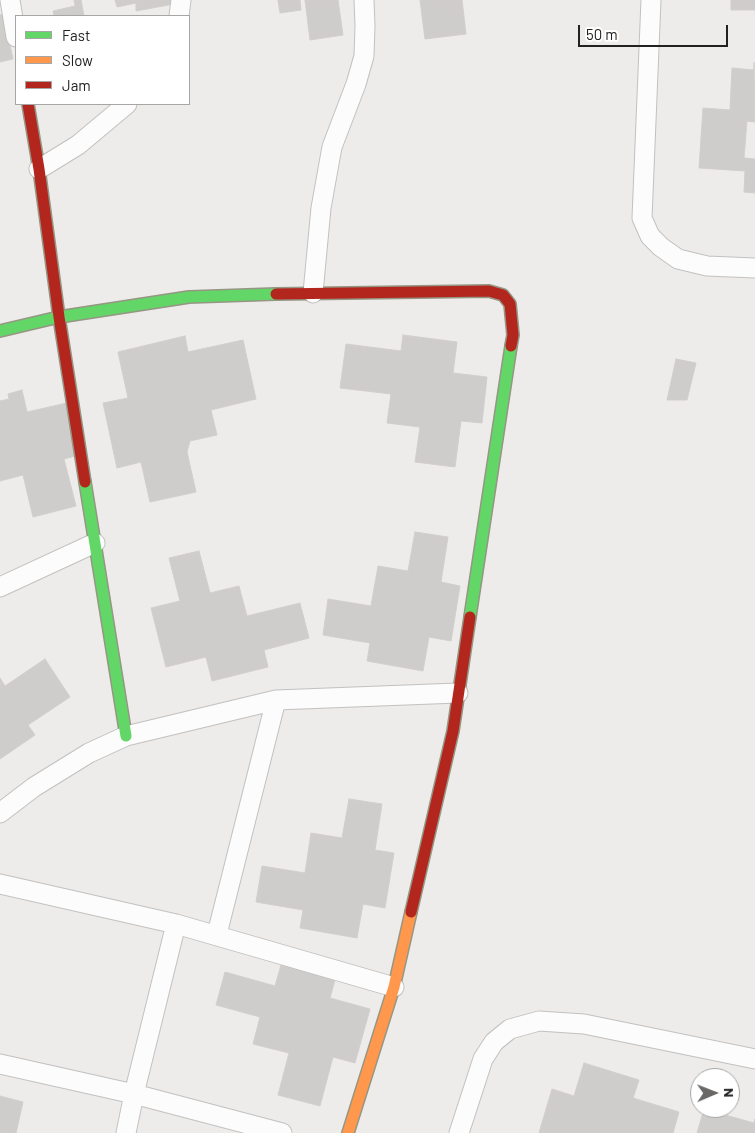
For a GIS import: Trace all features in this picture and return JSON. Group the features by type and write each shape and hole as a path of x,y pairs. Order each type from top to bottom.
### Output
{"street":[{"path":"10,0 15,30"},
{"path":"179,15 181,0"},
{"path":"313,293 321,208 332,147 356,84 364,56 366,26 364,0"},
{"path":"651,0 642,218 650,236 661,248 678,259 707,266 755,268"},
{"path":"28,105 39,169 59,318 126,736"},
{"path":"39,169 78,145 126,105"},
{"path":"0,331 59,318 189,297 313,293 488,291 503,295 510,304 513,335 453,731 394,987 348,1133"},
{"path":"0,587 95,542"},
{"path":"0,813 34,787 89,753 126,736 276,700 458,693"},
{"path":"217,934 276,700"},
{"path":"0,884 217,934 394,987"},
{"path":"126,1133 176,924"},
{"path":"460,1133 483,1059 494,1042 510,1029 538,1021 584,1024 755,1059"},
{"path":"0,1064 134,1094 282,1133"}],"building":[{"path":"74,0 81,0 84,15 54,15 53,11 75,6"},
{"path":"115,0 173,0 174,4 136,11 136,3 117,7"},
{"path":"278,0 300,0 301,10 280,13"},
{"path":"305,0 338,0 343,35 310,40"},
{"path":"420,0 462,0 466,34 425,39"},
{"path":"731,0 755,0 755,10 731,10"},
{"path":"3,14 13,59 0,62 0,15"},
{"path":"754,63 755,122 747,121 744,158 755,159 755,193 744,192 745,171 699,168 703,108 730,110 732,68 754,70"},
{"path":"403,335 457,342 453,373 487,377 482,423 461,421 455,467 415,462 420,427 387,423 391,394 340,388 346,344 401,351"},
{"path":"185,336 188,352 243,340 256,399 211,410 217,435 190,441 187,452 196,492 150,502 141,462 117,468 103,403 128,398 118,352"},
{"path":"676,359 696,363 687,400 667,400"},
{"path":"22,390 27,412 67,403 79,455 64,459 76,506 33,517 23,475 0,481 0,401 9,399 8,394"},
{"path":"415,532 448,537 441,582 460,586 451,641 429,637 423,671 367,661 370,643 323,635 328,599 371,606 378,566 408,571"},
{"path":"199,551 210,593 239,586 247,616 300,603 309,638 264,650 268,667 212,681 206,657 166,667 151,608 180,601 169,558"},
{"path":"45,659 70,697 28,725 35,735 0,759 0,678 5,686"},
{"path":"349,799 382,804 375,850 394,853 385,908 363,904 357,938 300,928 303,910 256,902 262,866 305,873 311,833 342,838"},
{"path":"281,965 335,980 330,998 370,1009 355,1063 333,1057 320,1106 278,1095 289,1053 253,1044 260,1017 216,1005 225,972 275,986"},
{"path":"584,1063 639,1080 633,1098 679,1112 673,1133 539,1133 552,1089 574,1096"},
{"path":"0,1096 23,1102 16,1133 0,1133"},
{"path":"701,1118 736,1118 754,1123 755,1119 755,1133 697,1133"}],"traffic: fast":[{"path":"0,331 59,317 189,297 276,294"},
{"path":"470,617 511,346"},
{"path":"85,482 126,736"}],"traffic: slow":[{"path":"348,1133 394,987 411,912"}],"traffic: jam":[{"path":"28,105 85,482"},
{"path":"276,294 489,291 503,295 510,304 513,335 511,346"},
{"path":"411,912 453,731 470,617"}]}
